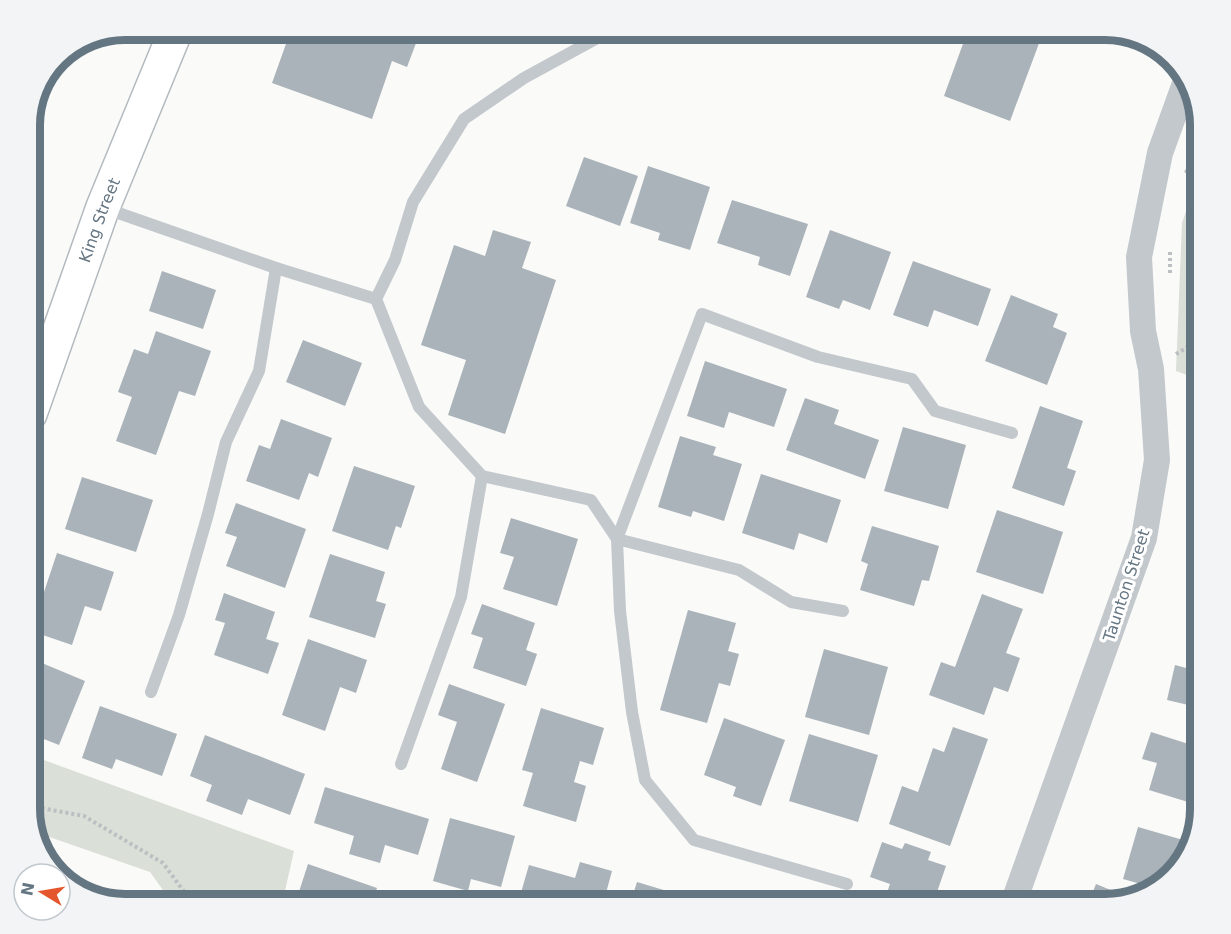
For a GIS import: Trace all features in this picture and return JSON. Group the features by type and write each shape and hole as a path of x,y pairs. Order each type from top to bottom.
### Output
{"main road":[{"name":"King Street","path":"41,383 103,207 171,41"}],"street":[{"name":"Taunton Street","path":"1017,894 1144,538 1157,460 1151,369 1143,332 1139,257 1160,153 1183,90"}],"lane":[{"path":"592,41 524,78 464,119 413,202 395,260 376,299 418,407 482,476 591,501 618,539 739,570 791,602 843,611"},
{"path":"103,207 276,268 376,299"},
{"path":"151,692 179,615 226,441 260,372 276,268"},
{"path":"847,884 694,840 645,780 633,712 620,611 618,539 702,314 818,357 912,379 935,411 1012,433"},
{"path":"401,764 461,597 482,476"}],"path":[{"path":"1185,178 1190,163"},
{"path":"1169,280 1170,246"},
{"path":"41,808 84,816 162,862 186,894"}],"shaded area":[{"path":"1190,199 1190,376 1176,371 1182,223"},
{"path":"41,759 294,851 284,894 166,894 150,872 45,836 41,814"}],"building":[{"path":"287,41 417,41 407,67 392,61 372,119 272,83"},
{"path":"964,41 1040,41 1010,121 944,96"},
{"path":"584,157 638,176 620,226 566,206"},
{"path":"648,166 710,187 690,250 658,240 660,233 630,223"},
{"path":"732,200 808,224 790,276 758,265 760,257 717,243"},
{"path":"493,230 531,242 522,268 556,280 505,434 448,415 466,360 421,345 454,245 485,256"},
{"path":"830,230 891,252 870,310 843,300 839,309 806,297"},
{"path":"913,261 991,289 978,326 934,310 928,327 893,315"},
{"path":"162,271 216,290 203,329 149,311"},
{"path":"1011,295 1058,314 1053,327 1067,333 1047,385 985,361"},
{"path":"156,331 211,351 195,396 179,391 156,455 116,441 132,397 118,392 134,349 148,354"},
{"path":"303,340 362,363 345,406 286,382"},
{"path":"705,361 787,389 774,427 729,412 724,428 687,416"},
{"path":"805,398 839,410 834,424 879,440 865,479 786,450"},
{"path":"1040,406 1083,421 1067,468 1076,471 1064,506 1012,488"},
{"path":"281,419 332,438 318,477 309,473 299,500 246,481 259,445 270,449"},
{"path":"903,427 966,445 948,509 884,491"},
{"path":"680,436 716,447 713,455 742,464 724,521 693,511 691,517 658,507"},
{"path":"354,466 415,486 401,528 396,526 388,550 332,531"},
{"path":"761,474 841,500 827,543 799,533 794,550 742,533"},
{"path":"82,477 153,500 136,552 65,529"},
{"path":"236,503 306,529 285,588 226,566 237,537 225,533"},
{"path":"997,510 1063,532 1043,594 976,572"},
{"path":"511,518 578,539 557,606 503,589 514,557 500,553"},
{"path":"872,526 939,546 929,581 922,580 914,606 860,590 868,564 861,561"},
{"path":"57,553 114,572 101,611 85,606 72,645 41,634 41,601"},
{"path":"330,554 385,572 376,601 386,604 375,638 309,617"},
{"path":"224,593 275,612 266,639 279,643 268,674 214,655 225,623 215,620"},
{"path":"982,594 1023,609 1006,653 1020,658 1008,692 994,687 984,715 929,695 941,662 955,667"},
{"path":"482,604 535,623 526,650 537,654 526,686 473,668 483,638 471,634"},
{"path":"688,610 736,623 728,651 739,654 730,686 719,683 707,723 660,710"},
{"path":"308,639 367,660 356,693 340,687 325,731 282,715"},
{"path":"824,649 888,667 869,735 805,717"},
{"path":"41,663 85,681 59,745 41,738"},
{"path":"1175,665 1190,669 1190,705 1167,700"},
{"path":"449,684 505,704 477,782 441,769 457,722 438,715"},
{"path":"100,706 177,734 162,776 116,759 112,769 82,758"},
{"path":"541,708 604,728 593,765 580,761 574,782 586,786 576,822 523,806 533,773 522,770"},
{"path":"724,718 785,740 761,806 733,796 736,787 704,775"},
{"path":"953,727 988,739 950,846 889,824 902,786 918,792 933,748 944,752"},
{"path":"1151,732 1190,744 1190,803 1149,790 1157,763 1142,759"},
{"path":"809,734 878,755 858,822 789,801"},
{"path":"205,735 305,774 290,815 248,799 242,815 206,801 212,785 190,776"},
{"path":"325,787 429,819 418,855 385,845 380,863 349,854 354,836 314,823"},
{"path":"450,818 515,836 501,887 471,879 468,891 433,881"},
{"path":"1138,827 1184,840 1173,860 1153,879 1143,885 1123,879"},
{"path":"882,842 902,849 905,843 931,852 928,860 946,866 936,894 886,894 890,884 870,877"},
{"path":"580,862 612,871 606,894 521,894 529,865 575,878"},
{"path":"308,864 377,888 375,894 298,894"},
{"path":"637,882 667,891 666,894 633,894"},
{"path":"1096,884 1117,893 1105,894 1092,894"}]}
